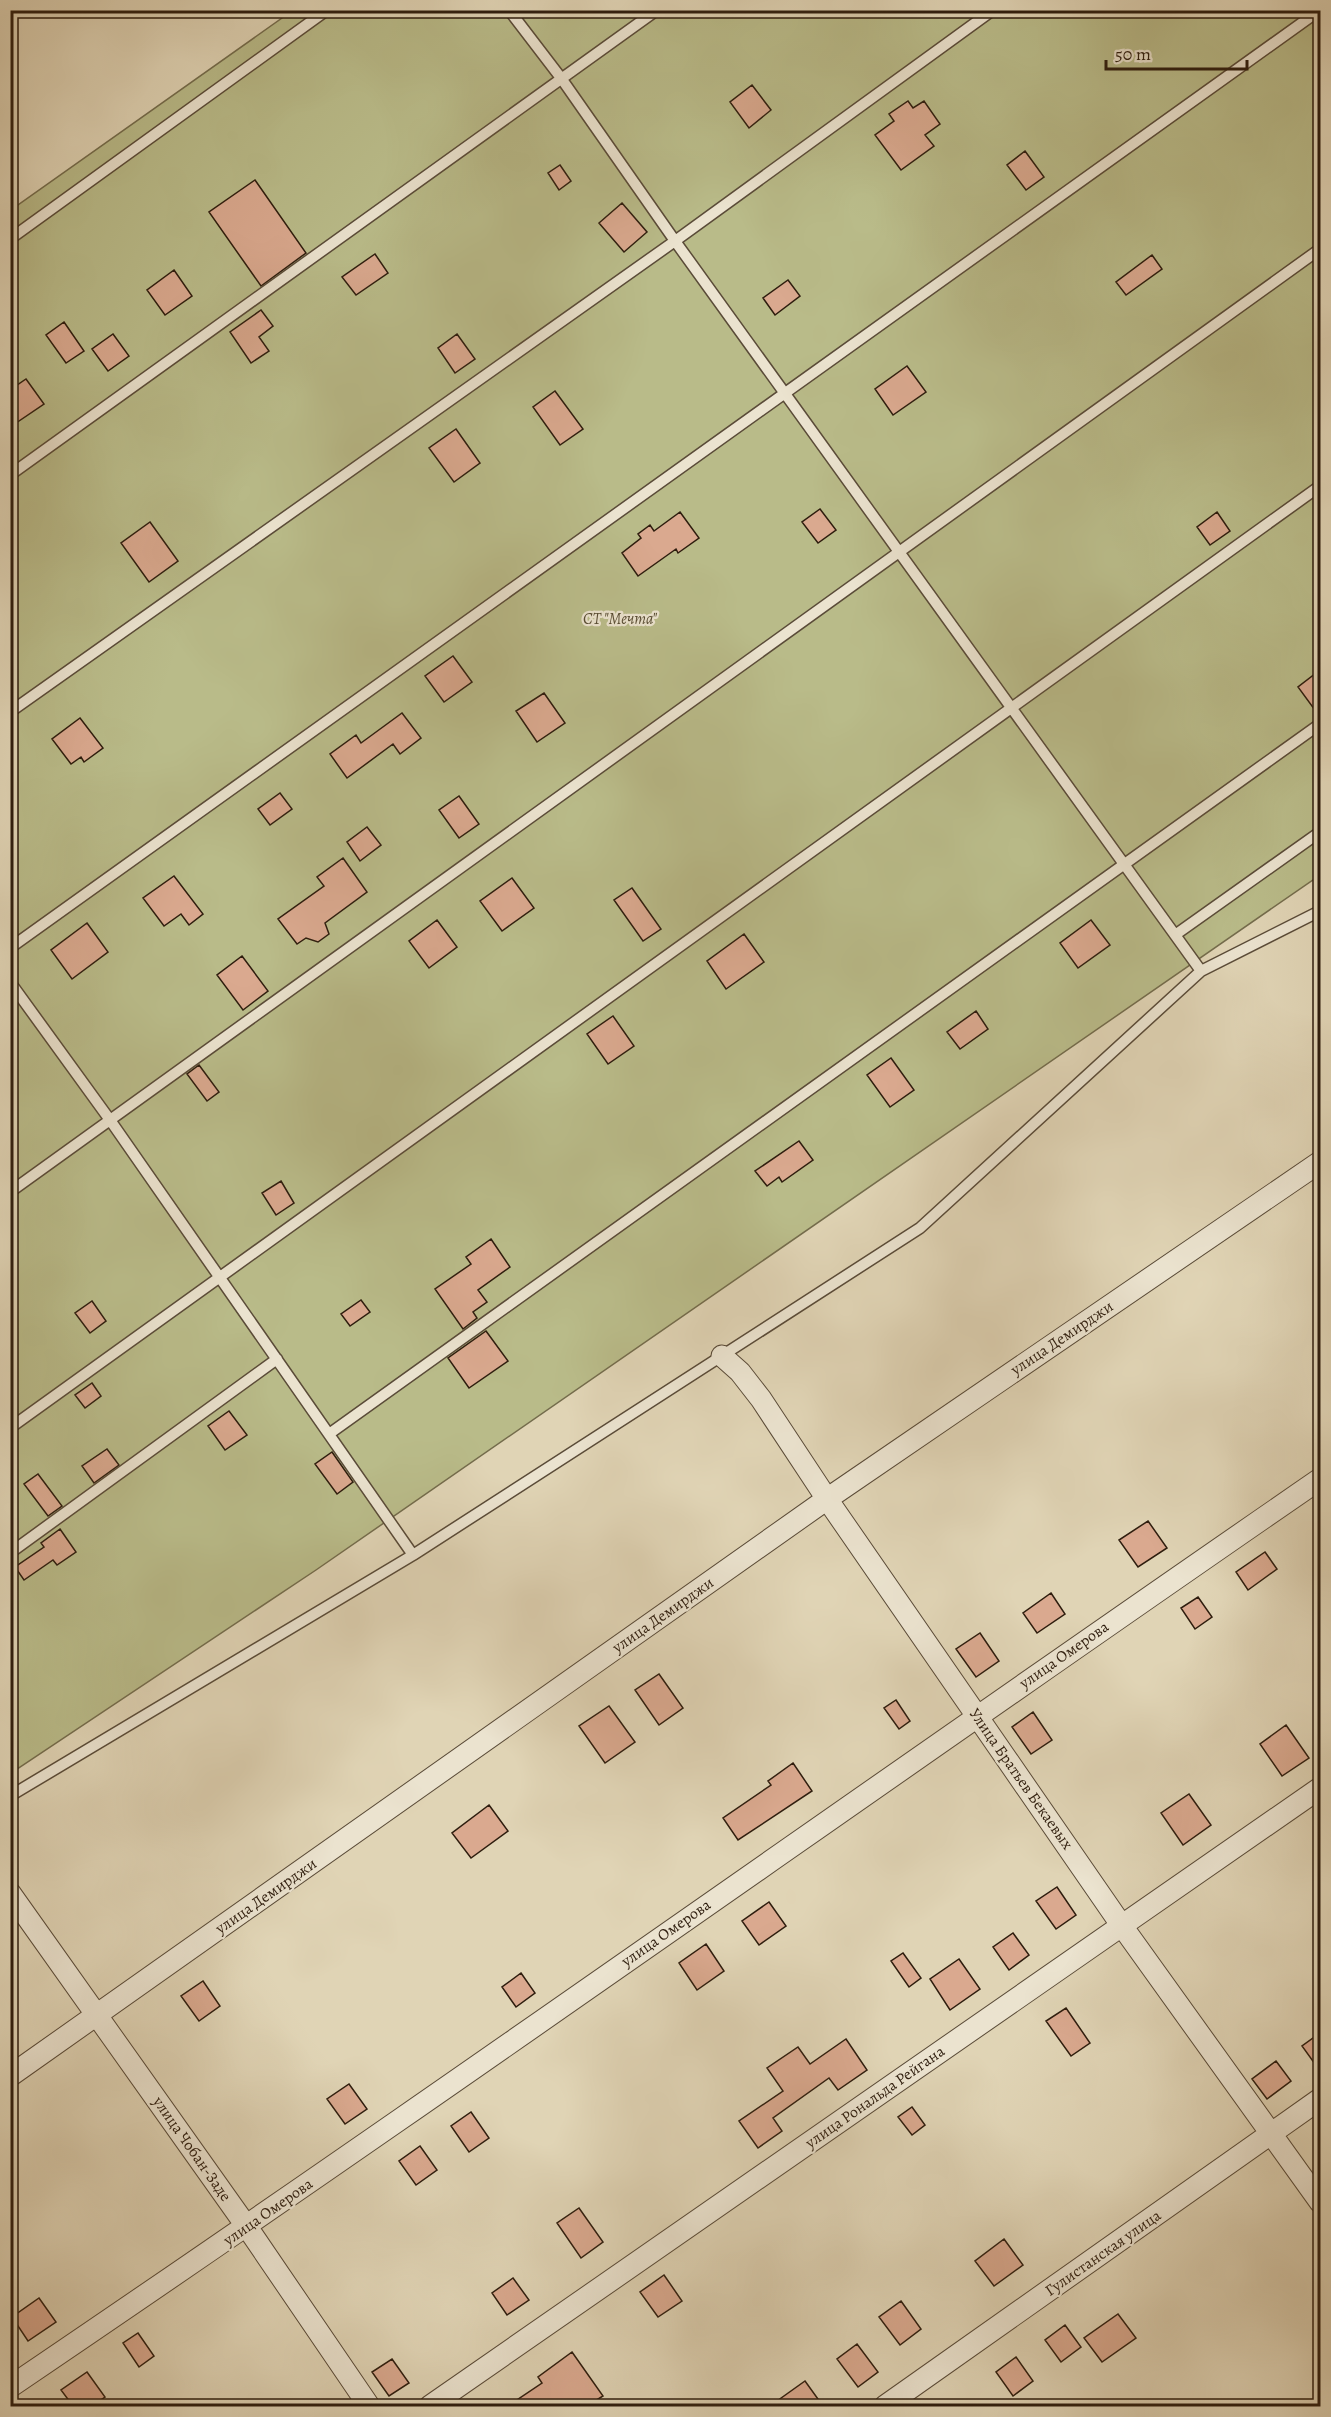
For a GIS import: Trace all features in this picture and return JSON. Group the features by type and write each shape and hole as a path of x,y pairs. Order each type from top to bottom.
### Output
{"street":[{"name":"улица Демирджи","path":"10,2076 827,1499 1320,1162"},
{"name":"Улица Братьев Бекаевых","path":"722,1356 740,1372 761,1398 827,1499 1122,1926 1320,2202"},
{"name":"улица Омерова","path":"10,2387 247,2227 977,1715 1320,1479"},
{"name":"улица Рональда Рейгана","path":"430,2406 1320,1788"},
{"name":"улица Чобан-Заде","path":"10,1893 247,2227 369,2406"},
{"name":"Гулистанская улица","path":"885,2406 1320,2099"}],"lane":[{"path":"10,239 327,10"},
{"path":"509,10 561,78 675,242 1201,971"},
{"path":"10,475 657,10"},
{"path":"10,712 675,242 993,10"},
{"path":"10,948 1320,10"},
{"path":"10,1192 1320,249"},
{"path":"10,1428 1320,486"},
{"path":"329,1434 1125,866 1320,724"},
{"path":"1175,935 1320,832"},
{"path":"10,1796 413,1555 920,1228 1201,971 1320,910"},
{"path":"10,982 110,1120 413,1555"},
{"path":"10,1553 277,1359"}],"green space":[{"name":"СТ \"Мечта\"","path":"292,11 1320,11 1320,875 316,1570 11,1773 11,210"}],"building":[{"path":"752,85 771,110 749,128 730,102"},
{"path":"908,101 913,108 924,101 940,124 925,135 934,146 901,170 875,135 894,121 889,114"},
{"path":"1025,151 1044,177 1026,190 1007,165"},
{"path":"560,165 571,181 559,190 548,173"},
{"path":"255,180 306,253 261,286 209,212"},
{"path":"622,203 647,232 624,252 599,223"},
{"path":"375,254 388,273 356,295 342,277"},
{"path":"1152,255 1162,269 1126,295 1116,282"},
{"path":"174,270 192,296 165,315 147,290"},
{"path":"788,280 800,296 775,315 763,298"},
{"path":"261,310 273,326 259,337 269,351 251,363 230,332"},
{"path":"64,322 84,351 66,363 46,335"},
{"path":"113,334 129,356 108,371 92,349"},
{"path":"457,334 475,359 455,373 438,348"},
{"path":"907,366 926,392 893,415 875,389"},
{"path":"26,379 44,404 16,423 10,414 10,390"},
{"path":"555,391 583,429 560,445 533,407"},
{"path":"456,429 480,463 454,482 429,448"},
{"path":"820,509 836,530 818,543 802,522"},
{"path":"680,512 699,538 678,553 676,549 638,576 622,553 641,538 638,534 650,525 654,531"},
{"path":"1217,512 1230,531 1210,545 1197,527"},
{"path":"150,522 178,561 149,582 121,543"},
{"path":"453,656 472,682 444,702 425,676"},
{"path":"1320,670 1320,717 1298,687"},
{"path":"544,693 565,723 537,742 516,711"},
{"path":"402,713 421,738 400,754 393,744 347,778 330,754 356,735 361,743"},
{"path":"80,718 103,748 84,762 81,757 71,764 52,739"},
{"path":"280,793 292,809 270,825 258,809"},
{"path":"459,796 479,824 459,838 439,810"},
{"path":"367,827 381,845 360,861 347,842"},
{"path":"343,858 367,892 325,923 329,934 318,942 306,938 297,944 278,919 324,886 317,877"},
{"path":"174,876 203,914 189,925 181,914 164,926 143,898"},
{"path":"512,878 534,908 502,931 480,901"},
{"path":"632,888 661,929 643,941 614,900"},
{"path":"437,920 457,947 429,968 409,941"},
{"path":"1091,920 1110,945 1078,968 1060,943"},
{"path":"87,923 108,952 72,979 51,950"},
{"path":"744,934 764,962 726,989 707,961"},
{"path":"242,956 268,991 243,1010 217,975"},
{"path":"976,1011 988,1029 960,1049 947,1032"},
{"path":"613,1016 634,1046 608,1064 587,1034"},
{"path":"891,1058 914,1090 890,1107 867,1075"},
{"path":"199,1065 219,1092 207,1101 187,1074"},
{"path":"799,1141 813,1160 782,1182 779,1177 767,1186 755,1171"},
{"path":"281,1181 294,1203 276,1215 262,1193"},
{"path":"491,1239 510,1267 478,1290 487,1302 473,1312 477,1318 463,1329 435,1289 471,1264 466,1257"},
{"path":"361,1300 370,1312 350,1326 341,1314"},
{"path":"92,1301 106,1321 90,1333 75,1313"},
{"path":"486,1331 508,1361 469,1388 448,1358"},
{"path":"92,1383 101,1396 85,1408 75,1395"},
{"path":"229,1411 247,1435 225,1450 208,1426"},
{"path":"107,1449 119,1465 94,1483 82,1466"},
{"path":"332,1452 353,1482 337,1494 315,1464"},
{"path":"38,1474 62,1506 48,1516 24,1484"},
{"path":"1148,1521 1167,1548 1138,1567 1119,1540"},
{"path":"60,1529 76,1552 57,1565 53,1560 24,1580 15,1567 44,1547 41,1543"},
{"path":"1265,1552 1277,1569 1248,1590 1236,1572"},
{"path":"1051,1593 1065,1614 1037,1633 1023,1613"},
{"path":"1198,1597 1212,1617 1195,1629 1181,1608"},
{"path":"980,1633 999,1661 976,1677 956,1649"},
{"path":"659,1674 683,1708 659,1725 635,1690"},
{"path":"896,1700 910,1721 899,1729 884,1708"},
{"path":"609,1706 635,1742 605,1763 579,1726"},
{"path":"1033,1712 1052,1740 1031,1754 1012,1727"},
{"path":"1286,1725 1309,1758 1282,1776 1260,1744"},
{"path":"793,1763 812,1791 738,1840 723,1818 771,1785 768,1781"},
{"path":"1189,1794 1211,1825 1183,1845 1161,1813"},
{"path":"489,1805 508,1831 471,1858 452,1833"},
{"path":"1057,1887 1076,1915 1056,1929 1036,1901"},
{"path":"769,1902 786,1926 759,1945 742,1921"},
{"path":"1013,1933 1029,1955 1009,1970 993,1947"},
{"path":"706,1944 724,1971 697,1990 679,1963"},
{"path":"903,1953 921,1978 909,1987 891,1961"},
{"path":"959,1959 980,1989 950,2010 930,1979"},
{"path":"521,1973 535,1993 516,2007 502,1987"},
{"path":"203,1981 220,2006 199,2021 181,1996"},
{"path":"1066,2008 1090,2043 1071,2056 1046,2021"},
{"path":"1320,2033 1320,2071 1302,2046"},
{"path":"846,2039 867,2070 838,2090 829,2078 773,2118 782,2131 758,2148 739,2121 783,2091 767,2068 798,2047 810,2064"},
{"path":"1276,2061 1291,2081 1267,2099 1252,2079"},
{"path":"349,2084 367,2109 345,2124 327,2099"},
{"path":"912,2107 925,2125 912,2135 898,2117"},
{"path":"471,2112 489,2138 469,2152 451,2126"},
{"path":"420,2146 437,2170 416,2185 399,2161"},
{"path":"579,2208 603,2242 581,2258 557,2223"},
{"path":"1004,2239 1023,2265 994,2286 975,2261"},
{"path":"664,2275 682,2301 658,2317 640,2292"},
{"path":"513,2278 529,2300 507,2315 492,2293"},
{"path":"39,2298 56,2322 28,2341 12,2317"},
{"path":"901,2301 921,2329 900,2345 879,2317"},
{"path":"1118,2314 1136,2338 1102,2362 1084,2338"},
{"path":"1065,2325 1081,2347 1061,2362 1045,2340"},
{"path":"138,2333 154,2356 139,2367 123,2343"},
{"path":"857,2344 878,2372 858,2387 837,2359"},
{"path":"572,2352 603,2396 587,2406 508,2406 542,2383 538,2377"},
{"path":"1016,2357 1033,2381 1013,2396 996,2372"},
{"path":"392,2359 409,2383 389,2396 372,2372"},
{"path":"87,2372 105,2397 92,2406 73,2406 61,2390"},
{"path":"805,2381 823,2406 770,2406"}]}
